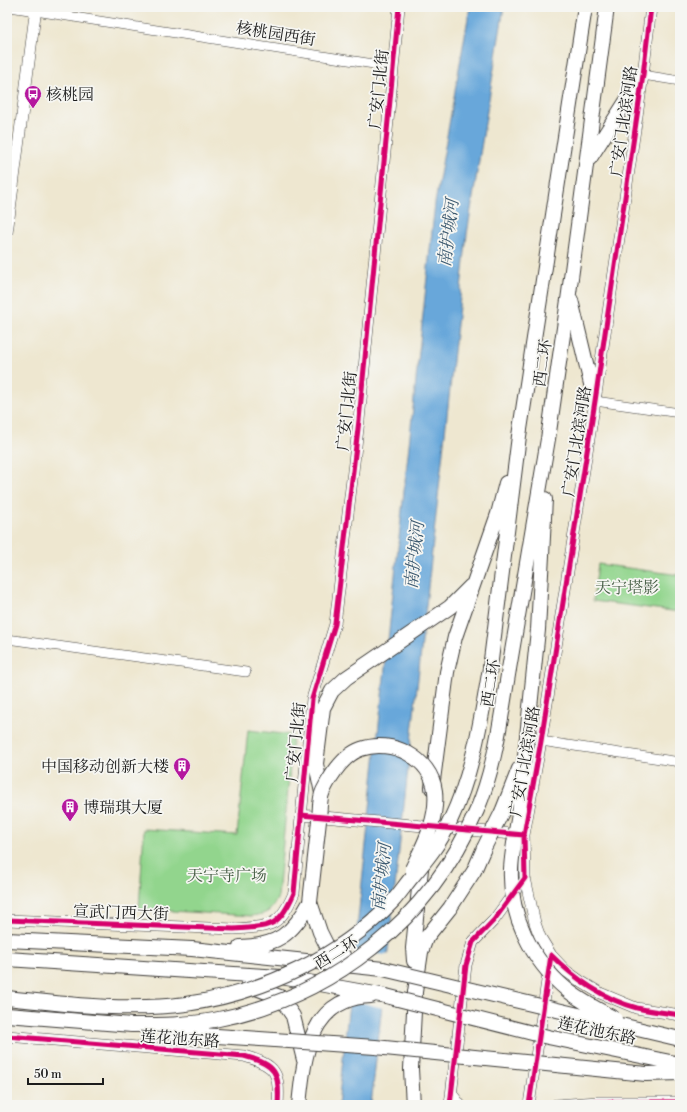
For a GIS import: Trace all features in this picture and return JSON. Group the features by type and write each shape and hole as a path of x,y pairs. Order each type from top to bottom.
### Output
{"highway":[{"path":"576,7 577,64"},
{"name":"西二环","path":"7,998 76,1005 142,1006 185,1004 237,993 277,980 312,962 350,938 394,900 434,850 450,821 466,782 477,743 490,668 519,436 585,7"},
{"name":"西二环","path":"7,1015 132,1025 185,1024 214,1020 277,1002 308,988 354,962 374,948 398,927 435,882 452,857 477,809 489,776 497,745 548,439 588,162 607,7"},
{"path":"604,28 614,7"},
{"path":"588,162 643,75"},
{"path":"569,293 595,401"},
{"path":"413,1105 412,1069 415,992 413,948 422,830 429,808 447,672 455,637 498,514 519,436"},
{"path":"548,439 538,630 519,814 511,869 514,905 526,940 541,964 566,990 626,1026"},
{"path":"192,949 254,946 277,939 292,930 301,920 310,902 322,793 316,764 324,708 332,691 346,678 450,607 473,585"},
{"path":"322,793 340,766 349,756 361,749 374,747 402,750 414,756 424,766 431,778 435,791 435,806 431,828 404,887"},
{"path":"415,992 421,952 426,938 450,908 474,871 502,812 526,750"},
{"path":"310,902 320,932 329,950 382,969"},
{"name":"宣武门西大街","path":"7,940 192,949 382,969"},
{"name":"莲花池东路","path":"7,959 95,966 281,977 386,996 548,1037 680,1064"},
{"path":"95,966 212,979 248,985 280,997 293,1016 304,1060"},
{"name":"莲花池东路","path":"382,969 680,1039"},
{"path":"299,1105 304,1060 313,1034 320,1022 331,1010 341,1003 363,996 386,996"},
{"path":"132,1025 188,1034 375,1047 646,1074 680,1073"}],"street":[{"name":"核桃园西街","path":"10,7 36,9 393,67"},
{"name":"广安门北街","path":"234,929 259,927 275,923 286,913 294,893 312,699 335,624 359,420 399,7"},
{"name":"广安门北滨河路","path":"650,7 643,75 595,401 541,741 524,835 524,878 535,923 551,954 576,978 600,993 636,1008 680,1015"},
{"path":"7,233 36,9"},
{"path":"643,75 680,81"},
{"path":"595,401 680,413"},
{"path":"7,639 246,672"},
{"path":"541,741 680,762"},
{"path":"301,815 333,817 422,830 524,835"},
{"path":"450,1105 466,965 473,942 494,920 524,878"},
{"path":"494,920 504,914 516,916 535,923"},
{"name":"宣武门西大街","path":"7,920 234,929"},
{"path":"529,1105 551,954"},
{"name":"莲花池东路","path":"7,1036 244,1056 262,1061 275,1072 279,1085 278,1105"},
{"path":"451,1093 460,1105"},
{"path":"556,1105 598,1102 680,1102"}],"green space":[{"name":"天宁塔影","path":"598,564 680,575 680,612 593,601"},
{"name":"天宁寺广场","path":"248,730 293,735 278,897 273,906 265,913 252,916 139,909 144,829 237,835"}],"water":[{"name":"南护城河","path":"470,7 504,7 467,234 371,1105 338,1105 435,203"}],"pier":[{"path":"352,952 389,955 383,1008 347,999"}],"cycle path":[{"path":"7,920 234,929 247,928 265,926 278,919 284,913 294,893 312,699 335,624 359,420 399,7"},
{"path":"450,1105 466,965 473,942 494,920 525,878 524,835 541,741 595,401 643,75 651,7"},
{"path":"301,815 524,835"},
{"path":"551,955 580,980 613,1000 637,1008 680,1015"},
{"path":"529,1105 551,955"},
{"path":"7,1036 244,1056 263,1063 274,1072 277,1077 278,1085 278,1105"},
{"path":"556,1105 598,1102 680,1102"}],"place":[{"name":"核桃园","path":"33,109"},
{"name":"中国移动创新大楼","path":"182,781"},
{"name":"博瑞琪大厦","path":"70,822"}]}
